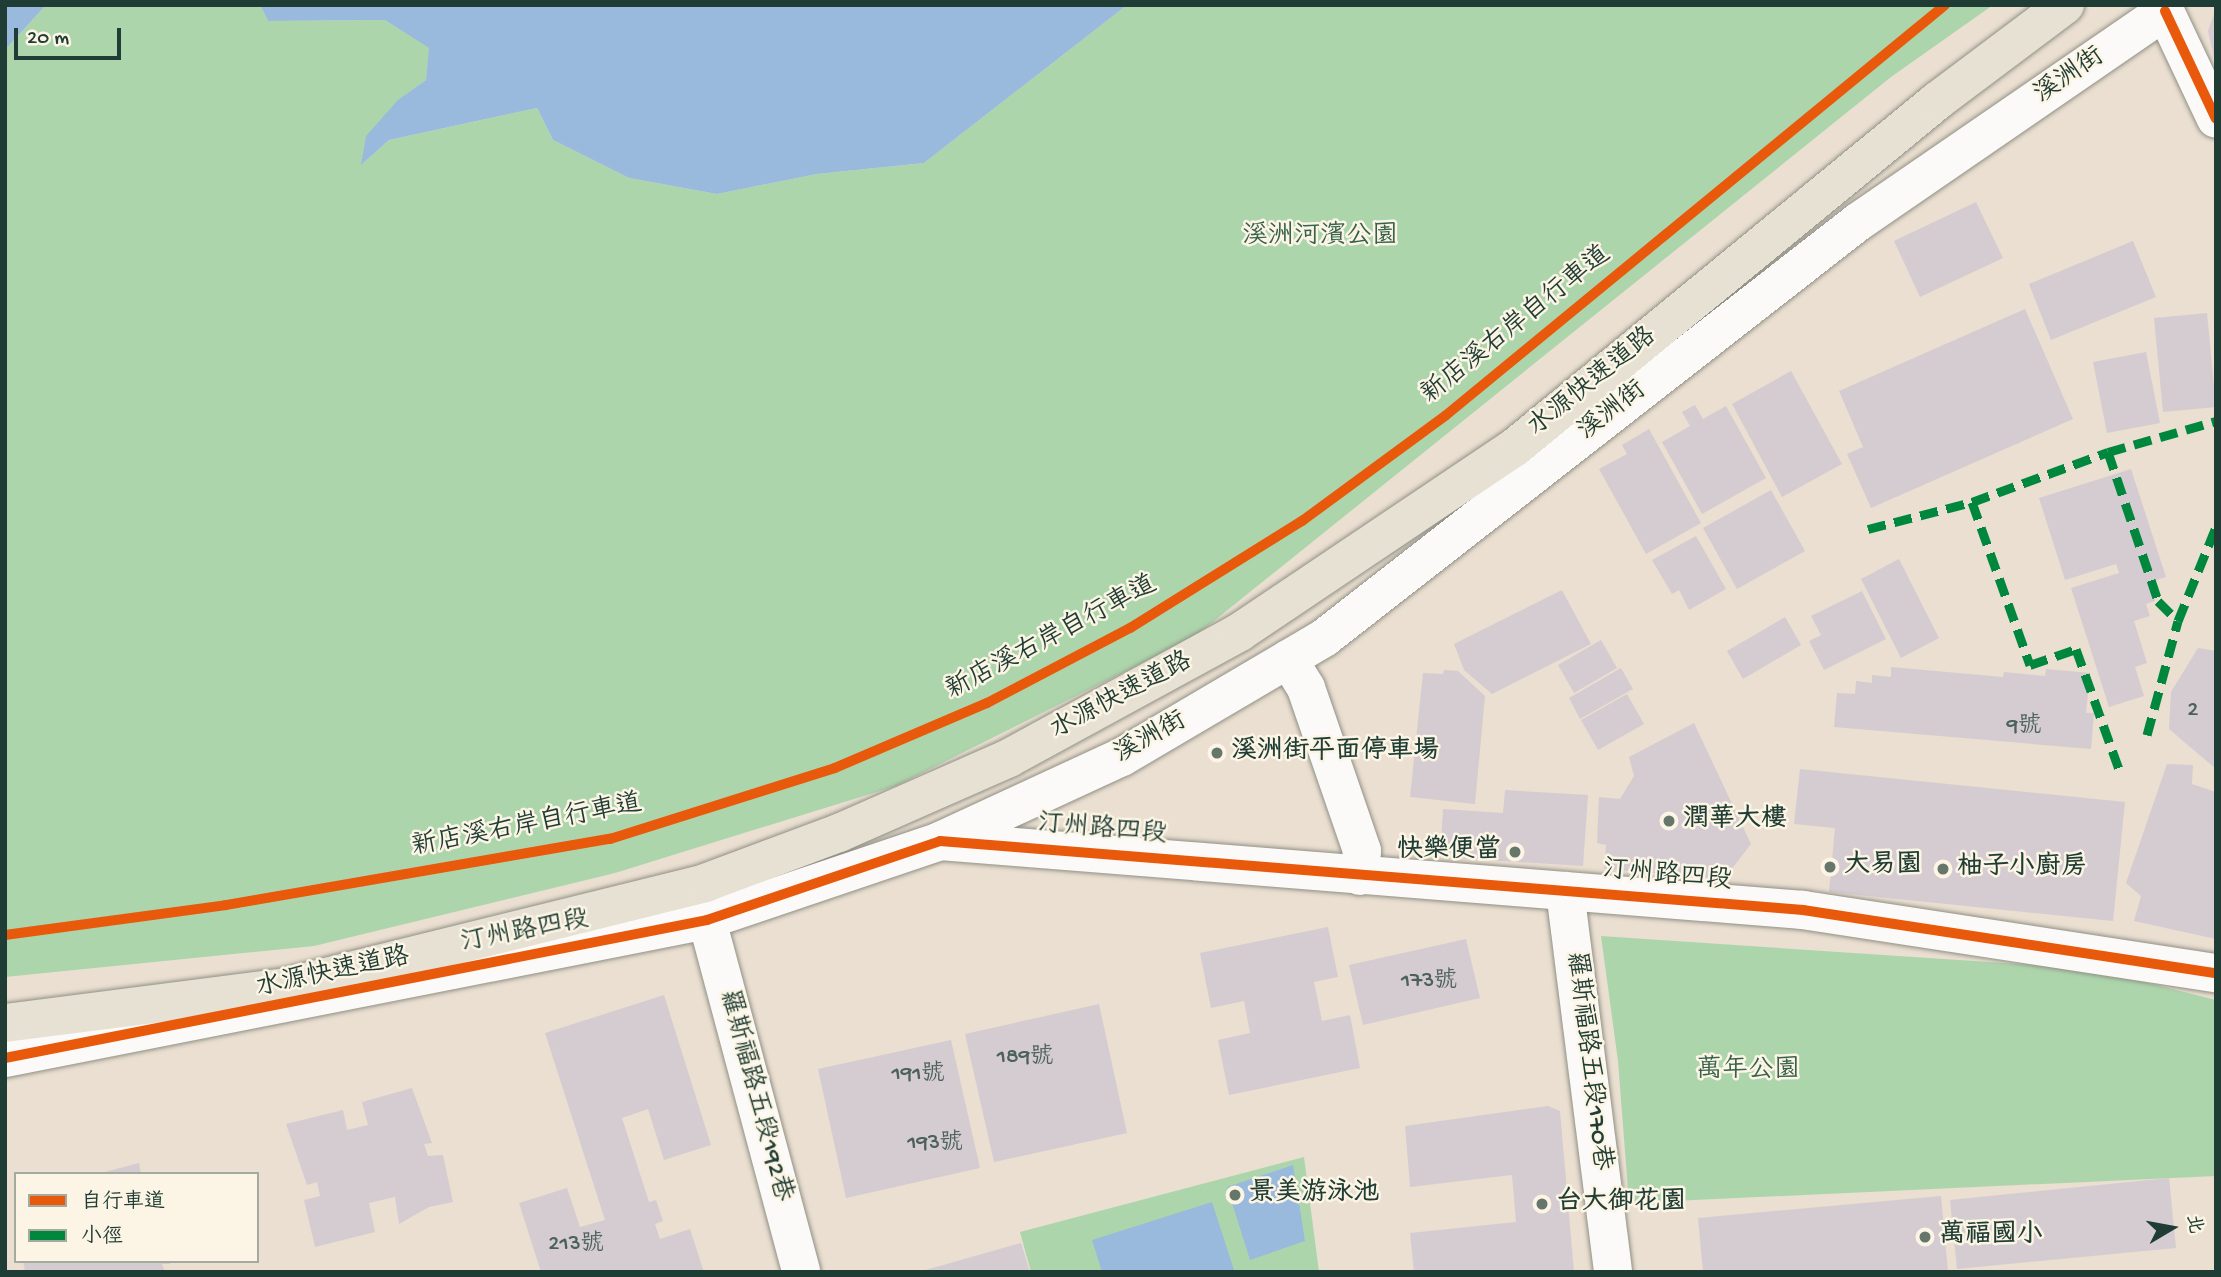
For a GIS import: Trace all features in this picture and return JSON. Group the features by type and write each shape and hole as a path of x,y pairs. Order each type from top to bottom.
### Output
{"highway":[{"name":"水源快速道路","path":"5,1021 194,997 370,966 672,888 797,846 943,787 1238,631 1555,414 1719,271 2051,5"},
{"name":"水源快速道路","path":"5,1021 286,987 692,886 839,833 1009,758 1241,632 1514,448 1937,101 2065,5"}],"street":[{"name":"溪洲街","path":"940,841 1122,757 1324,638 1858,222 2165,11 2216,119"},
{"path":"1288,659 1306,688 1362,851 1360,876"},
{"name":"汀州路四段","path":"5,1058 707,920 940,841 1803,910 2216,973"},
{"name":"羅斯福路五段170巷","path":"1565,891 1613,1272"},
{"name":"羅斯福路五段192巷","path":"707,920 801,1272"}],"green space":[{"name":"溪洲河濱公園","path":"46,5 260,5 268,21 385,20 430,48 426,80 399,100 362,164 389,140 537,108 553,140 629,178 717,194 817,174 924,163 1127,5 1993,5 1891,77 1194,637 896,786 615,873 314,946 5,977 5,50"},
{"name":"萬年公園","path":"1601,936 2092,969 2216,1000 2216,1176 1629,1203 1618,1061"},
{"name":"景美游泳池","path":"1304,1157 1319,1272 1031,1272 1020,1232"}],"water":[{"path":"5,5 46,5 5,50"},
{"path":"260,5 1127,5 924,163 817,174 717,194 629,178 553,140 537,108 389,140 361,165 366,136 398,100 426,80 429,48 385,20 268,21"},
{"path":"1293,1165 1305,1241 1250,1260 1227,1187"},
{"path":"1212,1202 1234,1270 1102,1272 1092,1240"}],"building":[{"path":"2216,8 2216,67 2208,31"},
{"path":"1976,202 2003,258 1920,297 1894,241"},
{"path":"2133,241 2156,297 2051,340 2029,284"},
{"path":"2025,309 2073,419 1871,508 1847,454 1863,447 1839,391"},
{"path":"2207,313 2216,407 2163,412 2154,318"},
{"path":"2146,352 2160,423 2107,433 2093,362"},
{"path":"1791,371 1842,464 1782,497 1732,404"},
{"path":"1695,405 1703,419 1726,406 1766,478 1702,514 1662,442 1690,426 1682,412"},
{"path":"1649,429 1701,523 1646,554 1599,469 1627,454 1622,445"},
{"path":"2131,469 2166,577 2150,582 2155,601 2146,604 2150,616 2134,621 2147,663 2135,667 2144,696 2109,707 2071,588 2119,573 2116,564 2065,580 2039,498"},
{"path":"1771,490 1805,551 1737,589 1703,528"},
{"path":"1696,536 1726,589 1689,610 1679,590 1672,594 1652,560"},
{"path":"1899,559 1939,638 1901,658 1861,579"},
{"path":"1562,590 1591,644 1492,694 1464,670 1454,644"},
{"path":"1862,591 1886,639 1824,670 1809,641 1821,635 1811,616"},
{"path":"1785,617 1801,645 1743,679 1727,651"},
{"path":"1601,640 1617,668 1574,693 1558,665"},
{"path":"2198,648 2216,651 2216,769 2169,729 2171,692"},
{"path":"1891,667 2003,677 2004,672 2045,676 2046,669 2090,673 2086,713 2094,713 2091,749 1834,727 1837,693 1855,694 1856,681 1872,683 1872,675 1891,677"},
{"path":"1621,668 1633,689 1580,719 1569,698"},
{"path":"1444,670 1458,671 1485,696 1475,804 1410,797 1423,673 1443,674"},
{"path":"1627,694 1644,724 1598,750 1581,720"},
{"name":"潤華大樓","path":"1694,723 1751,844 1724,879 1604,869 1606,845 1597,843 1599,797 1620,799 1634,776 1629,757"},
{"path":"2167,764 2193,765 2192,784 2216,792 2216,939 2134,921 2141,896 2126,883"},
{"path":"1800,769 2125,802 2113,921 1829,892 1835,828 1794,824"},
{"path":"1505,790 1588,795 1583,866 1440,857 1443,809 1503,813"},
{"path":"1328,927 1338,977 1314,982 1322,1021 1350,1015 1360,1068 1229,1095 1218,1040 1250,1033 1244,1001 1211,1008 1200,953"},
{"path":"1466,939 1480,998 1363,1025 1349,965"},
{"path":"664,995 711,1145 664,1160 648,1109 622,1118 649,1202 656,1200 663,1221 655,1224 660,1239 690,1229 704,1272 541,1272 519,1203 567,1188 580,1227 605,1220 545,1033"},
{"path":"1099,1004 1127,1133 994,1162 965,1034"},
{"path":"951,1040 980,1168 846,1198 818,1069"},
{"path":"412,1088 432,1143 424,1144 428,1156 443,1155 453,1202 429,1207 399,1224 395,1197 369,1203 375,1232 315,1247 304,1200 320,1196 317,1182 307,1185 286,1124 343,1110 347,1130 368,1125 362,1102"},
{"name":"台大御花園","path":"1548,1106 1560,1111 1574,1272 1414,1272 1410,1233 1516,1222 1512,1175 1410,1187 1405,1126"},
{"path":"139,1163 141,1172 105,1172"},
{"path":"2169,1178 2176,1248 1957,1269 1950,1200"},
{"path":"1941,1196 1948,1271 1703,1272 1698,1218"},
{"path":"1021,1243 1030,1272 922,1272 922,1271"},
{"path":"23,1263 170,1264 162,1264 165,1272 25,1272"}],"marked path":[{"path":"1868,529 1972,502 2108,452 2216,421"},
{"path":"2108,452 2158,601 2178,621"},
{"path":"1972,502 2030,665 2076,649 2119,769"},
{"path":"2147,735 2178,621 2216,527"}],"cycle path":[{"name":"新店溪右岸自行車道","path":"5,935 226,905 610,839 835,768 987,703 1130,628 1302,521 1445,416 1945,5"},
{"path":"2165,11 2216,119"},
{"path":"5,1058 707,920 940,841 1803,910 2216,973"}],"place":[{"name":"溪洲街平面停車場","path":"1217,753"},
{"name":"潤華大樓","path":"1669,821"},
{"name":"快樂便當","path":"1515,852"},
{"name":"大易園","path":"1830,867"},
{"name":"柚子小廚房","path":"1943,869"},
{"name":"景美游泳池","path":"1235,1195"},
{"name":"台大御花園","path":"1542,1204"},
{"name":"萬福國小","path":"1925,1237"}]}
